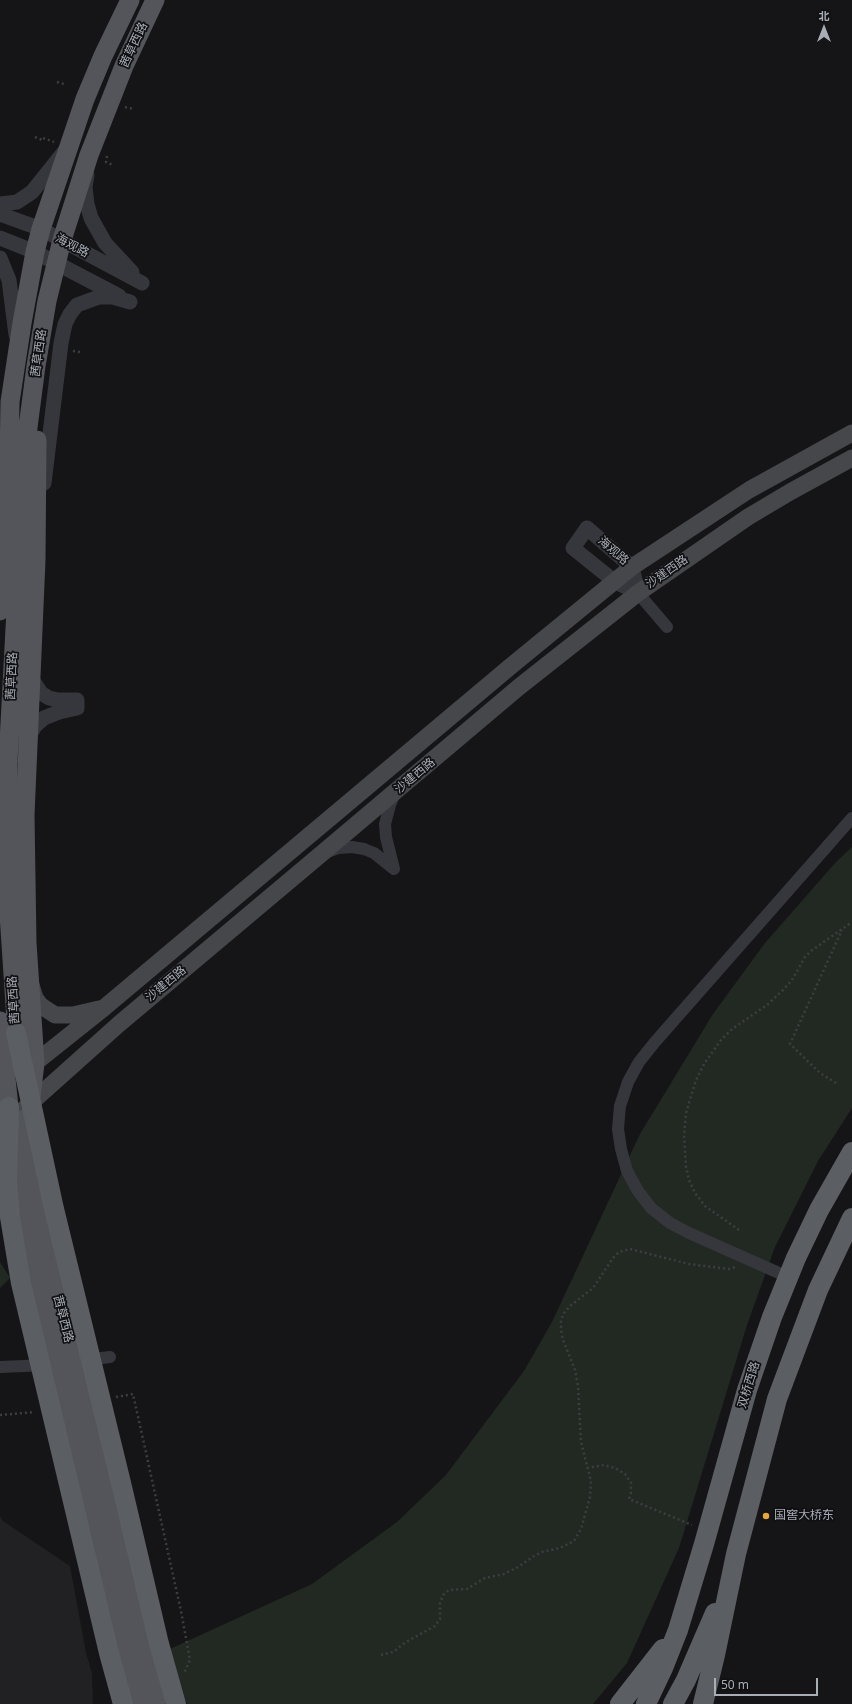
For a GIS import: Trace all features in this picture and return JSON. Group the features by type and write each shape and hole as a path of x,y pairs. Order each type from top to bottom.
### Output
{"highway":[{"path":"16,1033 54,1209 159,1644 176,1704"},
{"path":"4,1116 10,1217 21,1283 109,1653 123,1704"},
{"name":"双桥西路","path":"646,1704 678,1630 708,1531 747,1390 772,1317 788,1277 819,1210 852,1152"},
{"path":"702,1704 715,1656 736,1554 768,1433 789,1364 818,1290 852,1218"},
{"path":"673,1704 686,1680 707,1632 736,1554"},
{"path":"620,1704 678,1630"}],"main road":[{"name":"茜草西路","path":"0,611 9,462 10,402 36,252 41,229 68,147 100,63 130,0"},
{"name":"茜草西路","path":"134,1650 104,1486 52,1269 33,1167 16,1033 8,899 8,761 24,458 36,366 47,301 62,240 89,155 124,66 155,0"},
{"path":"29,1106 36,1063 27,943 25,815 36,560 36,366"},
{"path":"0,438 10,402"},
{"name":"沙建西路","path":"0,1088 36,1063 105,1007 632,567 749,490 852,433"},
{"name":"沙建西路","path":"4,1116 29,1106 118,1024 519,687 638,593 748,517 852,458"},
{"path":"0,946 27,943"},
{"path":"29,981 35,998 40,1004 55,1015 73,1015 105,1007"},
{"name":"茜草西路","path":"0,1020 4,1116 38,1279 134,1650"},
{"path":"134,1650 141,1704"},
{"path":"134,1650 156,1704"}],"street":[{"path":"0,204 17,202 32,192 68,147"},
{"path":"36,560 53,404 65,324 77,305 87,300 99,297 113,297 130,302 142,283 105,243 92,218 87,204 85,187 89,155"},
{"name":"海观路","path":"0,214 41,229 142,283"},
{"name":"海观路","path":"0,238 36,252 130,302"},
{"path":"0,258 9,280 18,349"},
{"name":"海观路","path":"587,528 632,567 638,593 614,581 573,548 587,528"},
{"path":"638,593 667,627"},
{"path":"27,743 30,734 38,722 58,712 77,708 77,700 58,700 49,698 41,693 33,681 31,672"},
{"path":"320,855 338,848 352,846 374,853 394,869 386,837 385,824 390,804 396,791"},
{"path":"788,1277 689,1233 670,1223 651,1208 638,1191 627,1171 621,1149 618,1129 620,1106 628,1082 639,1062 655,1042 852,818"},
{"path":"29,1106 39,1171 75,1361"},
{"path":"0,1138 4,1172 44,1365"},
{"path":"4,1172 39,1171"},
{"path":"0,1367 44,1365 110,1357"}],"path":[{"path":"57,82 64,84"},
{"path":"125,107 134,110"},
{"path":"36,138 42,140 43,138"},
{"path":"108,154 106,162 113,165"},
{"path":"739,1230 705,1206 689,1180 686,1167 684,1135 686,1113 693,1088 704,1064 721,1040 732,1029 767,1005 792,980 805,957 852,922"},
{"path":"836,1083 820,1073 790,1044 842,929"},
{"path":"381,1655 392,1652 406,1642 435,1626 440,1619 440,1603 443,1595 449,1590 467,1589 485,1578 504,1574 538,1554 560,1548 574,1541 581,1529 590,1497 591,1481 581,1442 580,1404 575,1370 561,1330 562,1320 564,1313 593,1288 619,1252 630,1249 689,1264 729,1270 739,1264 743,1257"},
{"path":"587,1468 604,1465 615,1468 625,1474 631,1483 629,1499 708,1531"}],"shaded area":[{"path":"852,847 852,1108 818,1161 775,1247 747,1325 679,1548 627,1663 593,1704 187,1704 170,1649 312,1584 397,1522 446,1475 524,1371 552,1322 640,1134 713,1014 765,943 836,862"},
{"path":"0,1262 10,1278 0,1288"},
{"path":"0,1516 3,1521 70,1566 86,1653 92,1673 93,1704 0,1704"}],"place":[{"name":"国窖大桥东","path":"766,1516"}]}
